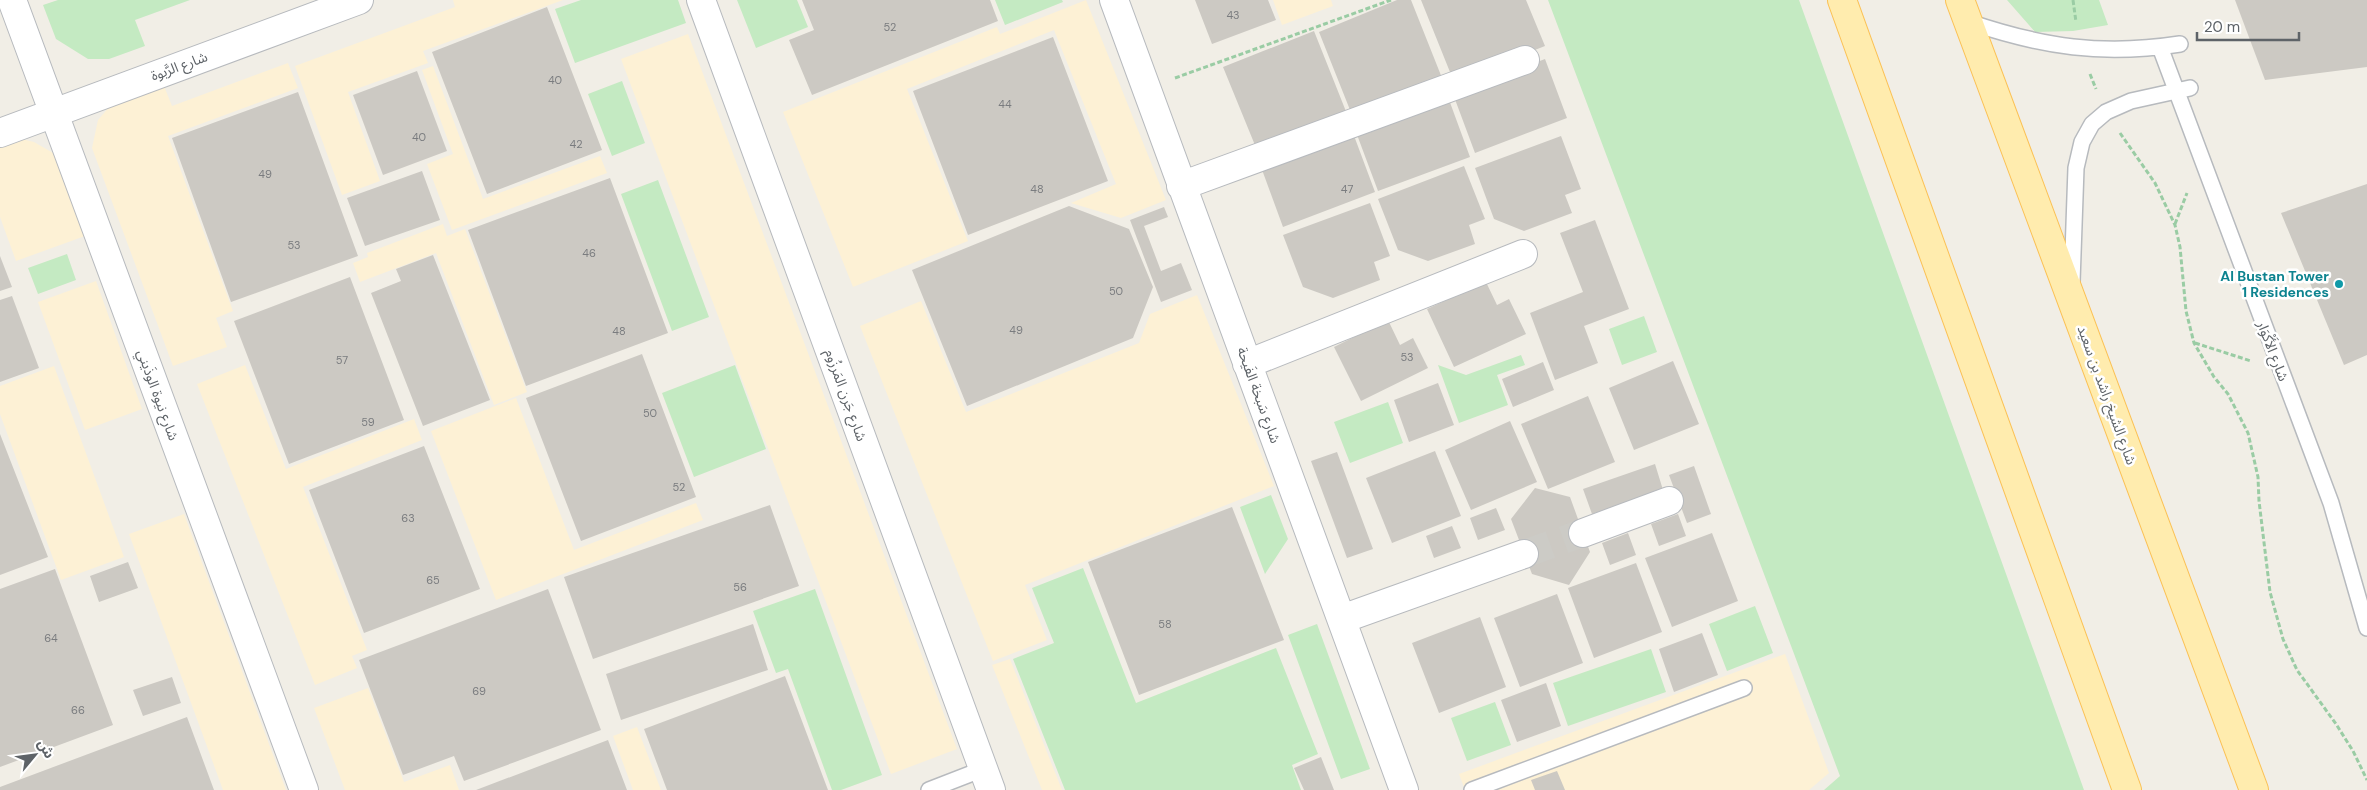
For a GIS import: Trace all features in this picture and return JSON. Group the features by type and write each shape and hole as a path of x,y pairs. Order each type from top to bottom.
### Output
{"main road":[{"path":"1842,0 2127,790"},
{"name":"شارع الشيخ راشد بن سعيد","path":"1964,11 2254,790"}],"street":[{"name":"شارع نيوة الوذَيني","path":"12,0 304,790"},
{"name":"شارع الرَّبوة","path":"0,133 359,0"},
{"name":"شارع جَرن المَرزُوم","path":"701,0 987,780"},
{"name":"شارع سَبخة الفَيحة","path":"1114,0 1404,790"},
{"path":"1181,186 1525,60"},
{"path":"1247,364 1522,254"},
{"path":"1584,533 1669,502"},
{"path":"1342,620 1524,554"}],"lane":[{"path":"1964,11 2015,37 2079,48 2111,51 2180,44"},
{"name":"شارع الأَكْوَار","path":"2160,47 2183,90 2280,370 2331,503 2367,628"},
{"path":"2071,299 2076,168 2082,142 2092,124 2106,112 2131,101 2183,90"},
{"path":"1472,790 1744,688"},
{"path":"928,790 987,780"}],"path":[{"path":"1146,89 1391,0"},
{"path":"2079,48 2106,112 2155,183 2175,224 2182,254 2186,311 2194,343 2214,378 2228,394 2248,433 2258,477 2270,592 2283,639 2297,670 2340,730 2367,780"},
{"path":"2194,343 2280,370"}],"green space":[{"path":"58,0 190,0 135,20 145,46 109,59 88,59 56,39 43,5"},
{"path":"581,0 678,0 686,23 575,63 555,9"},
{"path":"737,0 797,0 808,27 756,48"},
{"path":"995,0 1062,0 1063,2 1005,25"},
{"path":"1548,0 1799,0 2084,790 1824,790 1840,776"},
{"path":"2007,0 2099,0 2108,25 2073,31 2035,32"},
{"path":"622,81 645,143 612,156 588,94"},
{"path":"658,180 709,317 672,331 621,194"},
{"path":"67,254 76,280 38,294 28,268"},
{"path":"1644,316 1657,352 1622,365 1609,329"},
{"path":"1521,355 1525,365 1497,375 1508,405 1459,423 1438,365 1466,375"},
{"path":"735,365 766,449 694,477 662,393"},
{"path":"1388,402 1403,443 1350,463 1334,422"},
{"path":"1271,495 1288,539 1265,574 1240,507"},
{"path":"1083,568 1136,703 1276,648 1318,754 1292,765 1301,790 1065,790 1013,659 1054,643 1032,588"},
{"path":"815,589 882,775 841,790 832,790 788,669 776,673 753,611"},
{"path":"1755,606 1773,653 1727,671 1709,624"},
{"path":"1317,624 1370,769 1341,779 1288,635"},
{"path":"1651,649 1666,692 1568,726 1553,683"},
{"path":"1495,702 1511,745 1467,761 1451,718"}],"sand":[{"path":"453,0 563,0 423,51 428,63 348,92 380,181 342,195 295,66 455,7"},
{"path":"1086,0 1166,200 1121,218 1071,203 1116,184 1054,30 907,89 968,241 853,287 783,112 997,27 1000,34"},
{"path":"1273,0 1331,0 1333,6 1282,25"},
{"path":"688,34 957,749 891,774 621,59"},
{"path":"288,63 298,88 168,136 233,311 216,318 227,347 173,366 92,148 98,120 117,98 162,81 172,106"},
{"path":"433,66 483,199 600,156 607,173 452,230 427,164 453,154 422,70"},
{"path":"13,137 34,142 55,154 85,236 16,261 0,217 0,142"},
{"path":"443,224 447,236 465,229 527,392 494,405 436,253 360,282 353,263 368,257 367,253"},
{"path":"96,281 142,409 85,430 38,302"},
{"path":"1197,295 1274,486 1025,585 1047,640 993,661 860,326 921,301 966,412 1139,343 1150,314"},
{"path":"245,365 286,469 414,419 422,440 303,487 367,650 352,656 357,668 315,685 197,384"},
{"path":"54,366 124,557 61,580 0,414 0,386"},
{"path":"516,398 574,550 696,503 703,520 496,600 431,431"},
{"path":"184,514 286,790 223,790 129,534"},
{"path":"1785,654 1829,773 1809,790 1465,790 1459,774"},
{"path":"1010,659 1062,790 1042,790 992,665"},
{"path":"368,688 404,782 450,765 459,790 345,790 314,708"},
{"path":"637,727 661,790 633,790 613,736"}],"building":[{"path":"802,0 990,0 998,21 812,95 789,40 814,30"},
{"path":"1195,0 1268,0 1276,20 1212,44"},
{"path":"1397,0 1411,0 1444,83 1354,120 1319,32"},
{"path":"1421,0 1526,0 1545,46 1454,82"},
{"path":"2235,0 2367,0 2367,67 2265,80"},
{"path":"547,7 602,150 487,194 432,52"},
{"path":"1314,31 1349,119 1259,155 1223,67"},
{"path":"1053,37 1108,181 968,235 913,91"},
{"path":"1545,59 1567,118 1475,153 1453,94"},
{"path":"417,71 447,151 383,175 353,95"},
{"path":"298,92 358,256 231,302 172,138"},
{"path":"1448,97 1470,157 1378,191 1356,132"},
{"path":"1353,133 1375,192 1283,227 1261,167"},
{"path":"1561,136 1581,189 1565,195 1572,213 1524,231 1494,219 1475,168"},
{"path":"1464,166 1485,219 1469,225 1475,244 1428,261 1398,250 1378,199"},
{"path":"422,171 440,220 365,246 347,198"},
{"path":"610,178 668,333 526,386 468,230"},
{"name":"Al Bustan Tower 1 Residences","path":"2367,184 2367,355 2344,365 2281,213"},
{"path":"1370,203 1390,256 1374,262 1380,280 1333,298 1303,287 1283,235"},
{"path":"1069,206 1129,229 1153,287 1133,338 967,406 912,270"},
{"path":"1164,207 1168,217 1144,226 1161,271 1181,263 1192,290 1161,302 1130,220"},
{"path":"1595,220 1629,309 1584,326 1598,363 1555,380 1530,313 1583,292 1560,233"},
{"path":"433,255 490,400 423,426 371,293 401,281 396,269"},
{"path":"0,256 12,287 0,291"},
{"path":"350,277 404,420 289,464 234,321"},
{"path":"1486,282 1497,305 1509,299 1526,334 1454,367 1427,309"},
{"path":"12,296 39,368 0,382 0,300"},
{"path":"1388,320 1400,345 1413,338 1428,368 1361,401 1334,347"},
{"path":"642,354 696,497 581,541 526,398"},
{"path":"1673,361 1699,424 1634,450 1609,388"},
{"path":"1543,362 1554,390 1513,407 1502,379"},
{"path":"1438,383 1454,425 1409,442 1394,400"},
{"path":"1588,396 1615,462 1548,489 1521,424"},
{"path":"1510,421 1537,482 1471,510 1445,450"},
{"path":"0,434 48,557 0,575"},
{"path":"424,446 480,589 364,633 309,490"},
{"path":"1435,451 1461,516 1392,543 1366,478"},
{"path":"1337,452 1373,549 1347,558 1311,461"},
{"path":"1655,464 1663,490 1592,514 1583,489"},
{"path":"1694,466 1711,514 1687,523 1669,475"},
{"path":"1535,488 1570,497 1590,552 1569,585 1532,574 1511,519"},
{"path":"770,505 799,586 593,659 564,577"},
{"path":"1232,507 1284,640 1139,695 1088,562"},
{"path":"1496,508 1505,530 1478,540 1470,518"},
{"path":"1678,514 1686,536 1659,546 1651,524"},
{"path":"1452,526 1461,548 1434,558 1426,536"},
{"path":"1628,533 1636,555 1610,565 1602,543"},
{"path":"1712,533 1738,601 1672,627 1645,558"},
{"path":"128,562 138,588 99,602 90,576"},
{"path":"1636,563 1662,632 1594,658 1568,588"},
{"path":"55,569 113,725 0,767 0,589"},
{"path":"548,589 601,730 464,781 454,756 403,775 359,660"},
{"path":"1557,594 1583,663 1520,687 1494,618"},
{"path":"1480,617 1506,687 1439,713 1412,643"},
{"path":"753,624 768,670 621,720 606,674"},
{"path":"1702,633 1718,675 1674,692 1659,649"},
{"path":"785,676 828,790 667,790 644,729"},
{"path":"172,677 181,703 143,716 133,690"},
{"path":"1546,683 1561,726 1517,742 1501,700"},
{"path":"187,717 214,790 0,790 0,787"},
{"path":"608,740 627,790 476,790"},
{"path":"1321,757 1334,790 1304,790 1294,768"},
{"path":"1557,771 1565,790 1535,790 1531,780"}],"tunnel":[{"path":"1524,554 1583,533"}],"place":[{"name":"Al Bustan Tower 1 Residences","path":"2339,284"}]}
